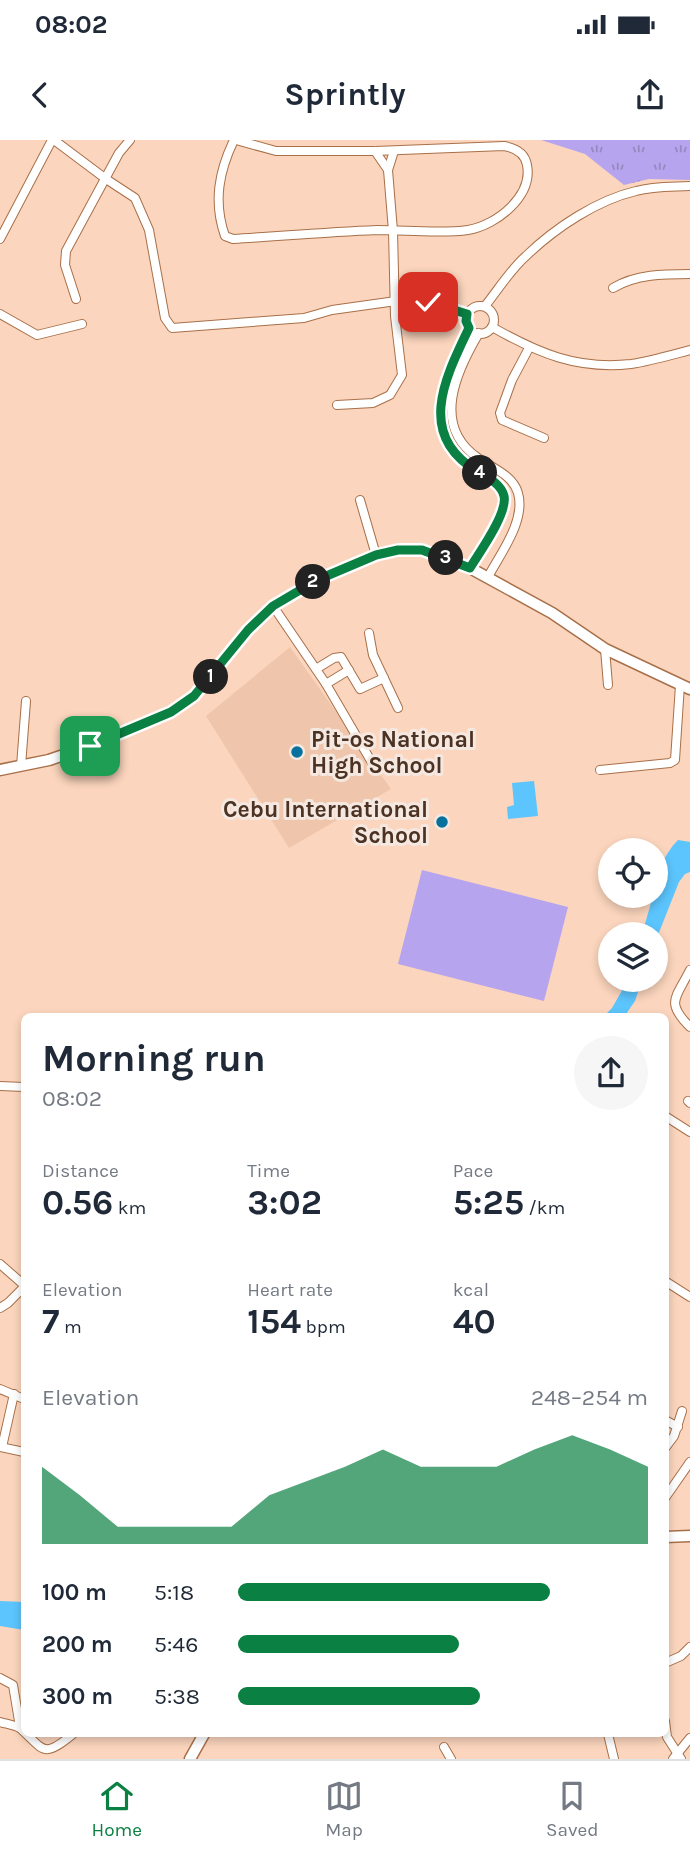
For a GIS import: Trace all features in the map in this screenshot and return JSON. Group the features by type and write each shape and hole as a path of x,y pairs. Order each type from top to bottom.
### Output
{"main road":[{"path":"0,769 49,761 171,712 194,696 248,630 273,606 317,580 376,555 398,550 422,550 470,568 551,613 605,649 685,687"},
{"path":"669,1537 690,1536"},
{"path":"190,1759 202,1737"}],"street":[{"path":"0,239 53,140 135,198 149,230 165,318 172,328 304,318 332,310 396,301 428,302 467,314"},
{"path":"76,299 65,265 66,251 119,153 130,140"},
{"path":"235,140 276,151 375,151 473,143 516,148 527,162 528,179 520,197 506,211 468,230 377,230 229,238 223,229 217,194 220,173 235,140"},
{"path":"375,151 388,170"},
{"path":"337,405 373,403 390,395 402,375 395,316 393,230 388,170 394,151"},
{"path":"480,334 469,328 467,314 475,307 485,306 524,257 547,238 576,218 617,197 635,191 690,186"},
{"path":"613,288 626,280 664,274 690,274"},
{"path":"485,306 492,313 492,327 480,334 464,358 455,383 451,408 458,437 476,457 511,480 518,492 516,522 488,577"},
{"path":"0,314 37,335 82,324"},
{"path":"492,327 529,348 577,363 632,364 690,350"},
{"path":"469,328 446,380 440,408 445,436 453,452 465,464 498,485 504,494 500,516 470,568"},
{"path":"529,348 512,380 500,413 502,420 544,438"},
{"path":"446,380 455,383"},
{"path":"360,500 376,555"},
{"path":"500,516 516,522"},
{"path":"273,606 326,684 371,761"},
{"path":"369,633 373,655 398,708"},
{"path":"605,649 608,685"},
{"path":"316,670 334,658 341,657 360,689 384,678"},
{"path":"326,684 349,670"},
{"path":"600,770 670,763 675,760 685,687"},
{"path":"22,766 26,701"},
{"path":"690,970 674,1006 675,1013 690,1027"},
{"path":"0,1080 11,1085"},
{"path":"0,1086 21,1087"},
{"path":"669,1119 690,1132"},
{"path":"0,1264 21,1283"},
{"path":"669,1284 690,1297"},
{"path":"0,1308 21,1289"},
{"path":"0,1389 21,1398"},
{"path":"14,1394 1,1447 21,1451"},
{"path":"669,1443 674,1437 682,1411"},
{"path":"669,1422 678,1427"},
{"path":"669,1492 690,1462"},
{"path":"669,1661 681,1656 690,1647"},
{"path":"0,1678 13,1685 20,1727 0,1722"},
{"path":"27,1737 38,1754 52,1758 60,1755 71,1737"},
{"path":"609,1737 614,1759"},
{"path":"667,1737 677,1757 690,1738"},
{"path":"444,1748 451,1759"}],"shaded area":[{"name":"Pit-os National High School","path":"290,647 391,789 289,848 206,716"}],"green space":[{"path":"541,140 690,140 690,180 649,179 624,185 585,154"},
{"path":"422,870 568,907 544,1001 398,964"}],"water":[{"path":"534,781 538,816 508,819 507,807 514,805 512,783"},
{"path":"678,840 690,842 690,872 679,882 663,922 645,922 650,908 668,908 668,852"},
{"path":"621,992 638,992 627,1013 607,1013"},
{"path":"0,1601 21,1602 21,1630 0,1626"}],"place":[{"name":"Pit-os National High School","path":"297,752"},
{"name":"Cebu International School","path":"442,822"}],"route":[{"path":"90,746 171,712 194,696 248,630 273,606 317,580 376,555 409,549 449,558 470,568 500,516 504,494 498,485 458,458 445,436 441,420 441,395 469,328 467,314 428,302"}]}
